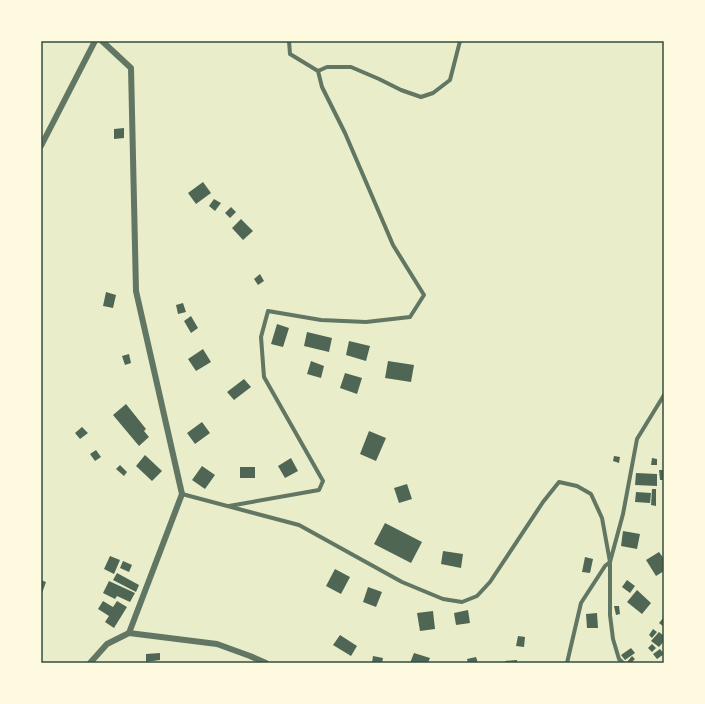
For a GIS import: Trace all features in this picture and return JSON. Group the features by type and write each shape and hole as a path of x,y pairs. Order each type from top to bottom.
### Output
{"street":[{"path":"41,146 95,41"},
{"path":"102,41 131,68 136,290 182,494 129,633"},
{"path":"229,506 319,490 323,481 264,377 260,337 268,311 321,320 366,322 410,317 424,295 393,245 345,133 322,87 318,71 290,54 289,41"},
{"path":"318,71 327,67 351,68 421,97 433,93 450,80 460,41"},
{"path":"567,663 581,603 605,566 610,562 623,514 637,439 664,395"},
{"path":"182,494 299,525 402,582 443,599 462,602 477,596 490,582 543,502 559,482 576,486 591,494 602,518 610,562 610,615 613,639 620,659 623,663"},
{"path":"90,663 107,644 129,633 217,644 266,663"}],"building":[{"path":"124,128 124,138 114,139 114,129"},
{"path":"203,182 211,193 196,204 188,193"},
{"path":"214,199 221,203 215,211 209,206"},
{"path":"231,207 236,212 230,218 225,213"},
{"path":"241,219 253,231 243,240 232,228"},
{"path":"260,274 264,281 258,285 254,279"},
{"path":"106,292 116,295 113,308 103,306"},
{"path":"183,303 186,312 178,314 176,305"},
{"path":"191,316 198,328 191,333 184,321"},
{"path":"277,324 289,328 283,347 271,344"},
{"path":"307,332 332,338 329,352 304,346"},
{"path":"349,341 370,346 366,361 346,355"},
{"path":"203,349 211,362 196,371 188,359"},
{"path":"129,354 131,363 125,365 122,356"},
{"path":"311,361 324,366 321,378 307,374"},
{"path":"388,361 414,365 411,382 385,378"},
{"path":"345,373 362,378 357,394 340,388"},
{"path":"244,379 251,387 234,400 227,392"},
{"path":"126,404 146,429 144,431 149,437 139,446 113,415"},
{"path":"202,422 210,433 195,444 187,433"},
{"path":"82,427 88,433 80,439 75,433"},
{"path":"369,431 386,438 376,461 360,454"},
{"path":"96,450 101,457 95,461 90,454"},
{"path":"145,455 162,471 152,481 136,466"},
{"path":"614,456 620,457 619,463 613,461"},
{"path":"291,458 298,471 285,478 278,466"},
{"path":"652,458 657,459 657,465 651,465"},
{"path":"120,465 127,472 124,476 116,469"},
{"path":"202,466 215,475 205,489 192,480"},
{"path":"240,467 255,467 255,478 240,478"},
{"path":"659,470 664,470 664,480 660,480"},
{"path":"636,473 657,474 657,486 635,485"},
{"path":"407,484 412,499 399,503 394,488"},
{"path":"652,489 656,489 656,506 651,505"},
{"path":"636,492 651,493 650,503 635,502"},
{"path":"385,523 422,542 411,563 374,544"},
{"path":"623,531 640,534 637,549 621,546"},
{"path":"443,551 463,554 461,568 441,564"},
{"path":"659,552 664,559 664,571 656,576 646,560"},
{"path":"110,556 120,560 114,574 104,569"},
{"path":"585,557 593,559 590,573 582,572"},
{"path":"123,561 132,565 129,572 120,568"},
{"path":"335,569 350,577 341,594 326,586"},
{"path":"117,573 139,585 136,592 113,580"},
{"path":"41,580 46,582 41,596"},
{"path":"627,580 635,586 630,593 622,587"},
{"path":"109,581 135,593 130,602 117,596 115,599 103,593"},
{"path":"368,587 382,592 376,607 363,602"},
{"path":"637,590 651,603 642,614 627,602"},
{"path":"103,601 113,607 117,601 127,607 114,628 105,622 109,616 98,609"},
{"path":"614,606 619,606 620,614 616,615"},
{"path":"468,610 470,623 456,625 454,613"},
{"path":"433,611 435,629 420,631 417,613"},
{"path":"597,613 598,628 587,628 586,614"},
{"path":"664,617 664,627 659,623"},
{"path":"653,629 657,632 652,638 649,635"},
{"path":"659,632 664,636 664,641 659,647 651,641"},
{"path":"340,635 357,646 351,656 333,645"},
{"path":"518,636 525,637 524,647 516,646"},
{"path":"652,644 656,648 652,652 648,648"},
{"path":"631,648 635,653 625,660 621,655"},
{"path":"660,649 664,654 657,659 653,654"},
{"path":"160,653 160,660 146,662 146,654"},
{"path":"414,653 430,658 428,663 410,663"},
{"path":"373,656 383,658 382,663 372,663"},
{"path":"632,656 635,659 631,663 628,663 627,662"},
{"path":"476,657 478,663 468,663 467,659"},
{"path":"517,660 517,663 505,663 505,661"}]}
